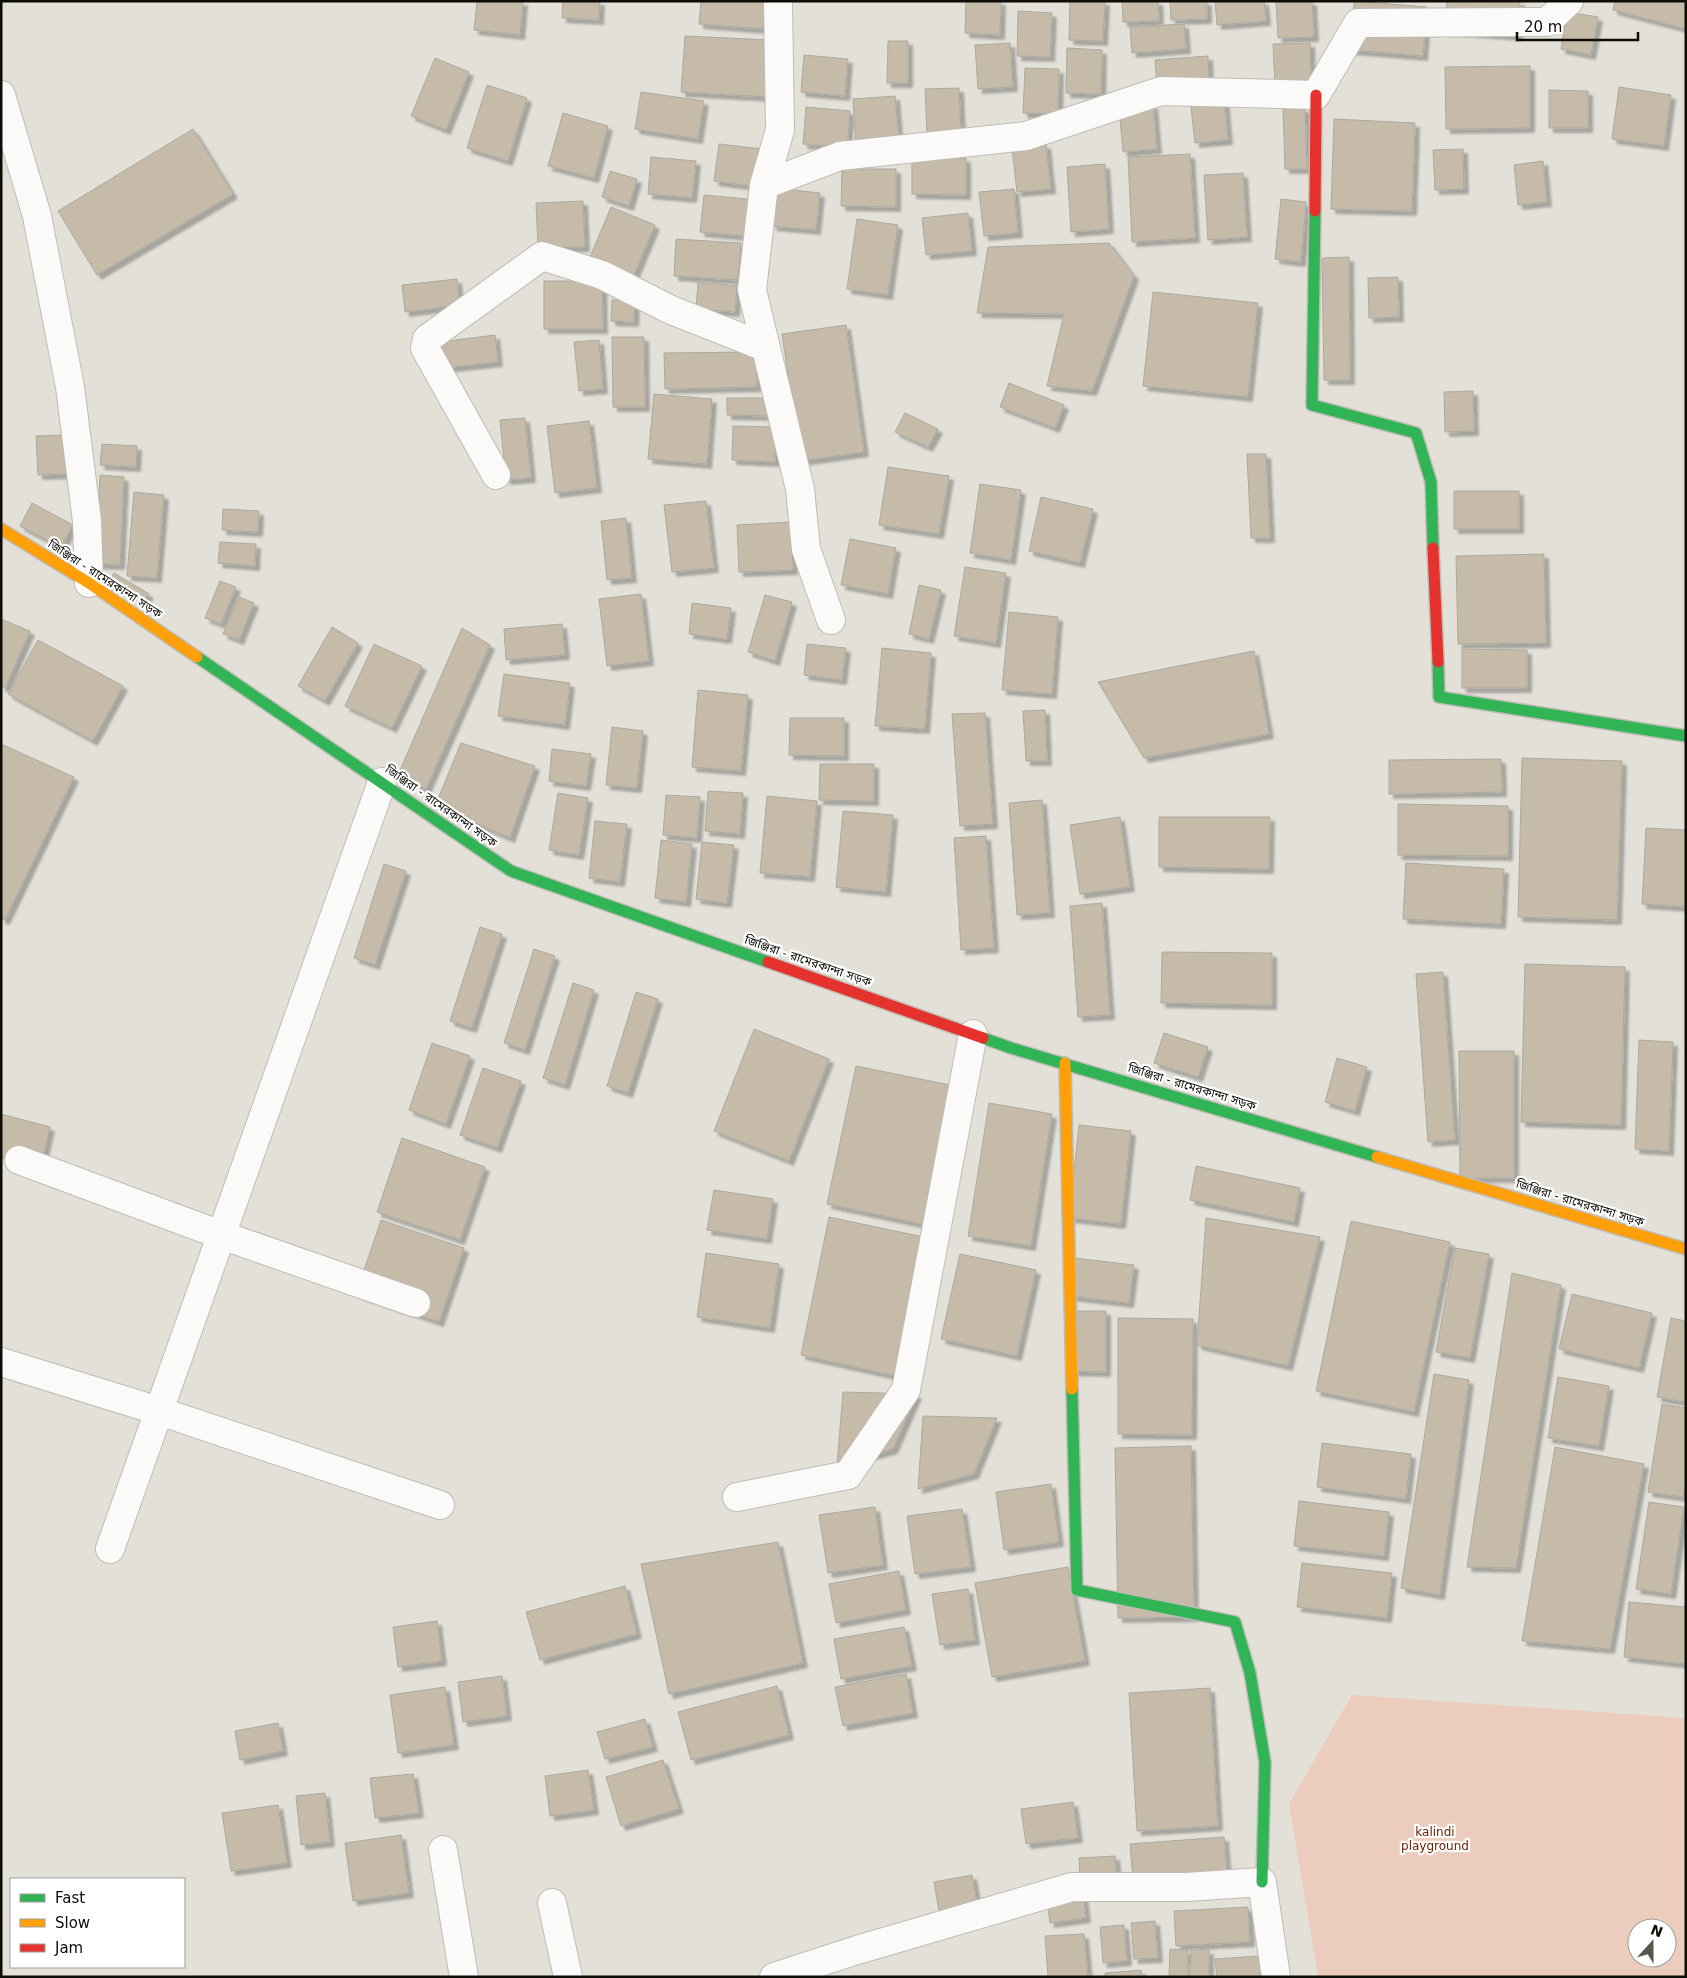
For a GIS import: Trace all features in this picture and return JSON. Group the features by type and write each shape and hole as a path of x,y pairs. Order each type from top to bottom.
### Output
{"street":[{"path":"778,1 780,130 764,185 752,290 800,489 806,549 831,620"},
{"path":"1569,1 1547,22 1358,23 1316,95 1312,405 1416,433 1431,482 1439,697 1686,736"},
{"path":"764,185 840,156 1026,136 1160,91 1316,95"},
{"path":"1,95 37,216 70,387 87,521 89,583"},
{"path":"496,475 425,348 427,339 542,256 602,275 671,310 765,347"},
{"name":"জিঞ্জিরা - রামেরকান্দা সড়ক","path":"1,529 89,583 511,871 1011,1048 1686,1249"},
{"path":"110,1549 382,782"},
{"path":"737,1497 848,1475 906,1390 973,1034"},
{"path":"1065,1064 1078,1590 1235,1622 1250,1673 1265,1762 1262,1882 1276,1977"},
{"path":"18,1160 221,1235 416,1303"},
{"path":"1,1362 159,1411 440,1505"},
{"path":"443,1850 464,1977"},
{"path":"774,1977 856,1950 1072,1887 1186,1886 1262,1882"},
{"path":"552,1903 568,1977"}],"green space":[{"name":"kalindi playground","path":"1352,1695 1686,1718 1686,1977 1318,1977 1289,1804"}],"building":[{"path":"477,1 523,1 520,35 474,30"},
{"path":"563,1 600,1 599,20 562,18"},
{"path":"701,1 765,1 763,29 699,24"},
{"path":"966,1 1001,1 1000,35 965,33"},
{"path":"1070,1 1105,1 1103,41 1069,40"},
{"path":"1122,1 1158,1 1159,21 1123,22"},
{"path":"1170,1 1207,1 1207,19 1171,20"},
{"path":"1215,1 1264,1 1266,21 1217,25"},
{"path":"1276,1 1312,1 1314,37 1278,38"},
{"path":"1354,1 1427,7 1423,56 1351,50"},
{"path":"1447,1 1520,1 1518,36 1445,31"},
{"path":"1615,1 1686,1 1686,29 1613,10"},
{"path":"1018,11 1052,13 1050,57 1017,56"},
{"path":"1567,12 1598,17 1591,55 1561,49"},
{"path":"1184,24 1186,49 1132,53 1130,27"},
{"path":"685,36 771,40 768,97 681,92"},
{"path":"888,41 908,41 908,83 887,83"},
{"path":"1010,43 1013,87 978,89 975,45"},
{"path":"1310,43 1311,86 1275,87 1273,44"},
{"path":"1067,48 1102,50 1101,94 1066,93"},
{"path":"804,55 848,59 845,96 801,92"},
{"path":"1208,56 1209,82 1157,86 1155,60"},
{"path":"435,58 469,72 446,130 411,116"},
{"path":"1530,66 1530,128 1446,129 1445,67"},
{"path":"1025,68 1059,69 1058,114 1023,113"},
{"path":"487,85 527,98 508,161 467,148"},
{"path":"1619,87 1671,95 1664,146 1612,139"},
{"path":"959,88 961,133 927,134 925,89"},
{"path":"1549,90 1588,91 1588,128 1549,128"},
{"path":"641,92 704,101 698,139 635,129"},
{"path":"895,96 899,142 856,145 853,99"},
{"path":"1224,96 1228,140 1195,143 1190,99"},
{"path":"1153,104 1157,149 1123,152 1119,108"},
{"path":"806,107 850,111 847,148 803,144"},
{"path":"1283,108 1305,108 1307,169 1285,169"},
{"path":"563,113 608,126 594,178 548,166"},
{"path":"1334,119 1415,123 1412,211 1331,209"},
{"path":"193,129 233,194 97,275 58,211"},
{"path":"719,144 763,149 758,187 714,181"},
{"path":"1046,144 1051,189 1017,192 1012,148"},
{"path":"1463,149 1464,189 1435,190 1433,150"},
{"path":"1190,154 1195,238 1132,242 1128,157"},
{"path":"651,157 696,161 692,198 648,194"},
{"path":"912,157 966,158 966,195 912,194"},
{"path":"1543,161 1547,202 1518,205 1514,165"},
{"path":"1105,164 1109,229 1071,232 1067,167"},
{"path":"842,169 896,169 896,207 841,206"},
{"path":"610,171 637,179 629,206 602,197"},
{"path":"1243,173 1247,237 1208,240 1204,175"},
{"path":"775,188 820,193 816,230 772,226"},
{"path":"1014,189 1018,233 984,236 979,192"},
{"path":"704,195 748,199 744,236 700,232"},
{"path":"1281,199 1306,202 1301,262 1275,259"},
{"path":"583,201 585,247 538,248 536,203"},
{"path":"611,207 655,225 634,275 590,257"},
{"path":"968,213 972,251 926,255 922,218"},
{"path":"857,219 898,225 888,295 847,289"},
{"path":"676,239 741,243 738,280 674,276"},
{"path":"1109,243 1134,276 1092,391 1047,386 1064,314 977,313 988,247"},
{"path":"1349,257 1350,380 1324,380 1322,258"},
{"path":"1398,277 1399,317 1369,318 1368,278"},
{"path":"457,279 460,305 405,312 402,285"},
{"path":"544,281 602,281 603,329 544,329"},
{"path":"698,282 737,286 735,312 696,309"},
{"path":"1153,292 1258,303 1248,397 1143,386"},
{"path":"612,300 635,300 634,322 611,321"},
{"path":"846,325 864,452 801,461 782,334"},
{"path":"495,335 498,362 443,368 440,342"},
{"path":"612,337 644,337 645,407 613,407"},
{"path":"599,340 603,389 579,391 574,342"},
{"path":"757,352 757,387 665,389 664,353"},
{"path":"1009,383 1064,405 1055,428 1000,407"},
{"path":"1473,391 1474,431 1445,432 1444,392"},
{"path":"654,394 712,399 707,464 648,459"},
{"path":"727,398 772,398 773,416 727,415"},
{"path":"905,413 938,429 928,447 895,432"},
{"path":"525,418 531,478 506,480 500,420"},
{"path":"589,421 597,488 555,493 547,426"},
{"path":"733,426 775,427 775,462 732,460"},
{"path":"64,435 66,474 38,475 36,436"},
{"path":"102,444 137,446 136,467 100,465"},
{"path":"1247,454 1266,454 1270,538 1251,538"},
{"path":"888,467 949,476 939,534 879,525"},
{"path":"100,475 124,477 120,565 96,564"},
{"path":"980,484 1021,490 1011,560 970,553"},
{"path":"1454,491 1519,491 1519,529 1454,529"},
{"path":"134,492 164,495 157,578 127,576"},
{"path":"1041,497 1093,509 1080,563 1029,551"},
{"path":"706,501 714,568 672,572 664,505"},
{"path":"32,503 73,525 61,547 20,526"},
{"path":"223,509 259,511 258,532 222,530"},
{"path":"626,518 632,578 607,580 601,521"},
{"path":"791,522 793,570 739,572 737,525"},
{"path":"850,539 896,548 888,594 841,585"},
{"path":"220,542 256,544 255,566 218,563"},
{"path":"1544,554 1546,643 1458,644 1456,556"},
{"path":"965,567 1006,573 996,643 954,636"},
{"path":"114,573 149,594 142,603 108,583"},
{"path":"220,581 236,587 221,624 205,618"},
{"path":"919,585 941,590 929,639 909,634"},
{"path":"641,594 649,661 607,666 599,599"},
{"path":"765,595 792,602 775,661 748,652"},
{"path":"239,597 254,603 239,640 223,634"},
{"path":"692,603 731,608 727,639 689,634"},
{"path":"1009,612 1058,617 1052,694 1002,690"},
{"path":"1,619 30,631 5,688 1,686"},
{"path":"562,624 565,655 506,660 504,629"},
{"path":"332,627 358,643 325,701 298,686"},
{"path":"462,628 490,645 426,789 397,777"},
{"path":"38,640 123,686 93,741 8,694"},
{"path":"374,644 422,666 392,728 345,706"},
{"path":"807,644 846,648 842,680 804,675"},
{"path":"882,648 931,653 925,729 875,726"},
{"path":"1462,649 1527,650 1527,688 1462,688"},
{"path":"1254,651 1269,734 1144,758 1098,682"},
{"path":"504,674 570,683 565,725 498,716"},
{"path":"698,690 748,695 741,771 692,767"},
{"path":"1045,710 1047,761 1026,761 1023,711"},
{"path":"985,713 993,824 960,826 952,714"},
{"path":"790,718 844,718 844,756 789,755"},
{"path":"612,727 643,731 637,788 606,785"},
{"path":"461,743 535,766 510,838 435,806"},
{"path":"1,744 74,777 5,920 1,919"},
{"path":"552,749 591,754 586,786 549,781"},
{"path":"1522,758 1622,761 1617,920 1518,917"},
{"path":"1501,759 1502,792 1389,794 1389,760"},
{"path":"820,764 874,764 874,801 819,800"},
{"path":"708,791 743,793 740,834 705,831"},
{"path":"558,793 588,798 579,855 549,850"},
{"path":"666,795 700,797 697,838 663,835"},
{"path":"767,796 817,801 810,877 760,873"},
{"path":"1042,800 1050,913 1017,915 1009,803"},
{"path":"1398,804 1508,806 1508,856 1398,855"},
{"path":"843,811 893,815 886,892 836,887"},
{"path":"1120,817 1130,887 1080,894 1070,825"},
{"path":"1159,817 1270,817 1269,869 1159,867"},
{"path":"595,821 627,824 620,882 589,878"},
{"path":"1646,828 1686,830 1686,907 1642,904"},
{"path":"986,836 994,948 961,950 954,838"},
{"path":"661,840 692,844 686,902 655,898"},
{"path":"702,842 734,845 727,903 696,899"},
{"path":"1406,863 1504,869 1501,924 1403,919"},
{"path":"384,864 406,871 375,965 354,958"},
{"path":"1102,903 1110,1015 1078,1017 1070,906"},
{"path":"480,927 502,934 472,1028 450,1021"},
{"path":"534,949 555,956 525,1050 504,1043"},
{"path":"1162,952 1272,953 1272,1005 1161,1003"},
{"path":"1525,964 1625,967 1621,1125 1521,1122"},
{"path":"1443,972 1455,1140 1428,1142 1416,974"},
{"path":"573,983 594,990 565,1085 543,1078"},
{"path":"636,992 658,999 628,1093 607,1086"},
{"path":"754,1029 829,1059 789,1161 714,1131"},
{"path":"1164,1033 1208,1047 1198,1077 1154,1063"},
{"path":"1639,1040 1673,1042 1669,1151 1635,1149"},
{"path":"432,1043 470,1056 446,1124 409,1110"},
{"path":"1459,1051 1514,1051 1514,1178 1460,1178"},
{"path":"1337,1058 1367,1067 1355,1111 1325,1102"},
{"path":"856,1066 955,1086 926,1225 827,1204"},
{"path":"483,1068 521,1081 497,1148 460,1135"},
{"path":"989,1103 1052,1114 1031,1246 968,1236"},
{"path":"1,1114 50,1127 40,1169 1,1158"},
{"path":"1079,1125 1131,1131 1121,1224 1069,1218"},
{"path":"402,1138 485,1167 460,1240 377,1212"},
{"path":"1196,1166 1300,1188 1294,1222 1190,1200"},
{"path":"714,1190 773,1199 767,1239 707,1230"},
{"path":"829,1217 928,1238 900,1377 801,1355"},
{"path":"1206,1218 1320,1237 1288,1366 1197,1345"},
{"path":"381,1220 464,1248 439,1322 356,1294"},
{"path":"1351,1221 1450,1242 1414,1412 1316,1391"},
{"path":"1455,1248 1489,1254 1470,1358 1436,1352"},
{"path":"706,1253 779,1264 770,1328 697,1317"},
{"path":"960,1254 1036,1270 1017,1356 941,1339"},
{"path":"1074,1258 1134,1265 1129,1303 1069,1296"},
{"path":"1512,1273 1561,1285 1516,1568 1467,1567"},
{"path":"1572,1294 1652,1313 1639,1368 1559,1349"},
{"path":"1068,1311 1106,1311 1106,1372 1067,1371"},
{"path":"1118,1318 1193,1319 1192,1435 1118,1434"},
{"path":"1671,1318 1686,1321 1686,1402 1657,1397"},
{"path":"1434,1374 1469,1380 1440,1595 1401,1588"},
{"path":"1558,1377 1609,1386 1599,1446 1548,1438"},
{"path":"843,1392 917,1394 893,1449 837,1465"},
{"path":"1662,1404 1686,1408 1686,1477 1683,1497 1648,1492"},
{"path":"923,1416 997,1418 974,1474 918,1489"},
{"path":"1322,1443 1411,1454 1406,1499 1317,1487"},
{"path":"1191,1446 1194,1617 1118,1618 1115,1448"},
{"path":"1555,1447 1644,1464 1610,1649 1522,1641"},
{"path":"1051,1484 1059,1542 1004,1550 996,1492"},
{"path":"1299,1501 1389,1512 1384,1556 1294,1546"},
{"path":"1649,1502 1684,1507 1671,1594 1636,1589"},
{"path":"875,1507 883,1565 828,1573 819,1515"},
{"path":"962,1509 971,1567 915,1574 907,1516"},
{"path":"778,1542 803,1663 669,1694 641,1564"},
{"path":"1302,1563 1392,1573 1387,1618 1297,1607"},
{"path":"1068,1567 1085,1661 992,1677 975,1583"},
{"path":"899,1571 906,1610 836,1623 829,1584"},
{"path":"625,1586 637,1634 540,1660 526,1612"},
{"path":"968,1589 975,1640 940,1645 932,1594"},
{"path":"1629,1602 1686,1607 1686,1664 1624,1657"},
{"path":"437,1621 442,1661 398,1667 393,1627"},
{"path":"904,1627 912,1666 841,1679 834,1639"},
{"path":"906,1674 913,1713 843,1726 835,1687"},
{"path":"502,1676 507,1716 463,1722 458,1682"},
{"path":"777,1686 789,1735 691,1760 678,1712"},
{"path":"445,1687 454,1745 398,1753 390,1695"},
{"path":"1210,1688 1218,1826 1137,1831 1129,1693"},
{"path":"645,1719 653,1747 605,1759 597,1732"},
{"path":"278,1723 283,1751 240,1760 235,1731"},
{"path":"663,1760 679,1809 621,1826 606,1777"},
{"path":"588,1770 594,1810 550,1816 545,1776"},
{"path":"413,1774 419,1813 375,1818 370,1778"},
{"path":"325,1793 330,1842 301,1845 296,1796"},
{"path":"1073,1802 1078,1838 1026,1844 1021,1809"},
{"path":"278,1805 287,1863 231,1871 222,1813"},
{"path":"401,1835 409,1893 353,1901 345,1843"},
{"path":"1224,1837 1227,1874 1133,1880 1130,1844"},
{"path":"1115,1856 1117,1881 1080,1882 1079,1858"},
{"path":"972,1875 978,1910 940,1917 934,1882"},
{"path":"1083,1894 1086,1918 1050,1923 1047,1899"},
{"path":"1248,1907 1250,1942 1176,1946 1174,1911"},
{"path":"1155,1921 1158,1958 1134,1959 1131,1923"},
{"path":"1124,1925 1127,1961 1103,1963 1100,1927"},
{"path":"1084,1934 1088,1977 1048,1977 1045,1936"},
{"path":"1170,1949 1188,1950 1188,1977 1169,1977"},
{"path":"1191,1949 1209,1950 1209,1977 1190,1977"},
{"path":"1260,1956 1261,1977 1217,1977 1215,1959"},
{"path":"1141,1970 1142,1977 1105,1977 1105,1973"}],"traffic: fast":[{"path":"1315,211 1312,405 1416,433 1431,482 1433,548"},
{"path":"197,657 511,871 768,962"},
{"path":"1438,662 1439,697 1686,736"},
{"path":"983,1038 1377,1157"},
{"path":"1072,1389 1077,1590 1235,1622 1250,1673 1265,1762 1262,1882"}],"traffic: slow":[{"path":"1,529 89,583 197,657"},
{"path":"1065,1063 1072,1389"},
{"path":"1377,1157 1686,1249"}],"traffic: jam":[{"path":"1315,211 1316,95"},
{"path":"1433,548 1438,662"},
{"path":"768,962 983,1038"}]}
